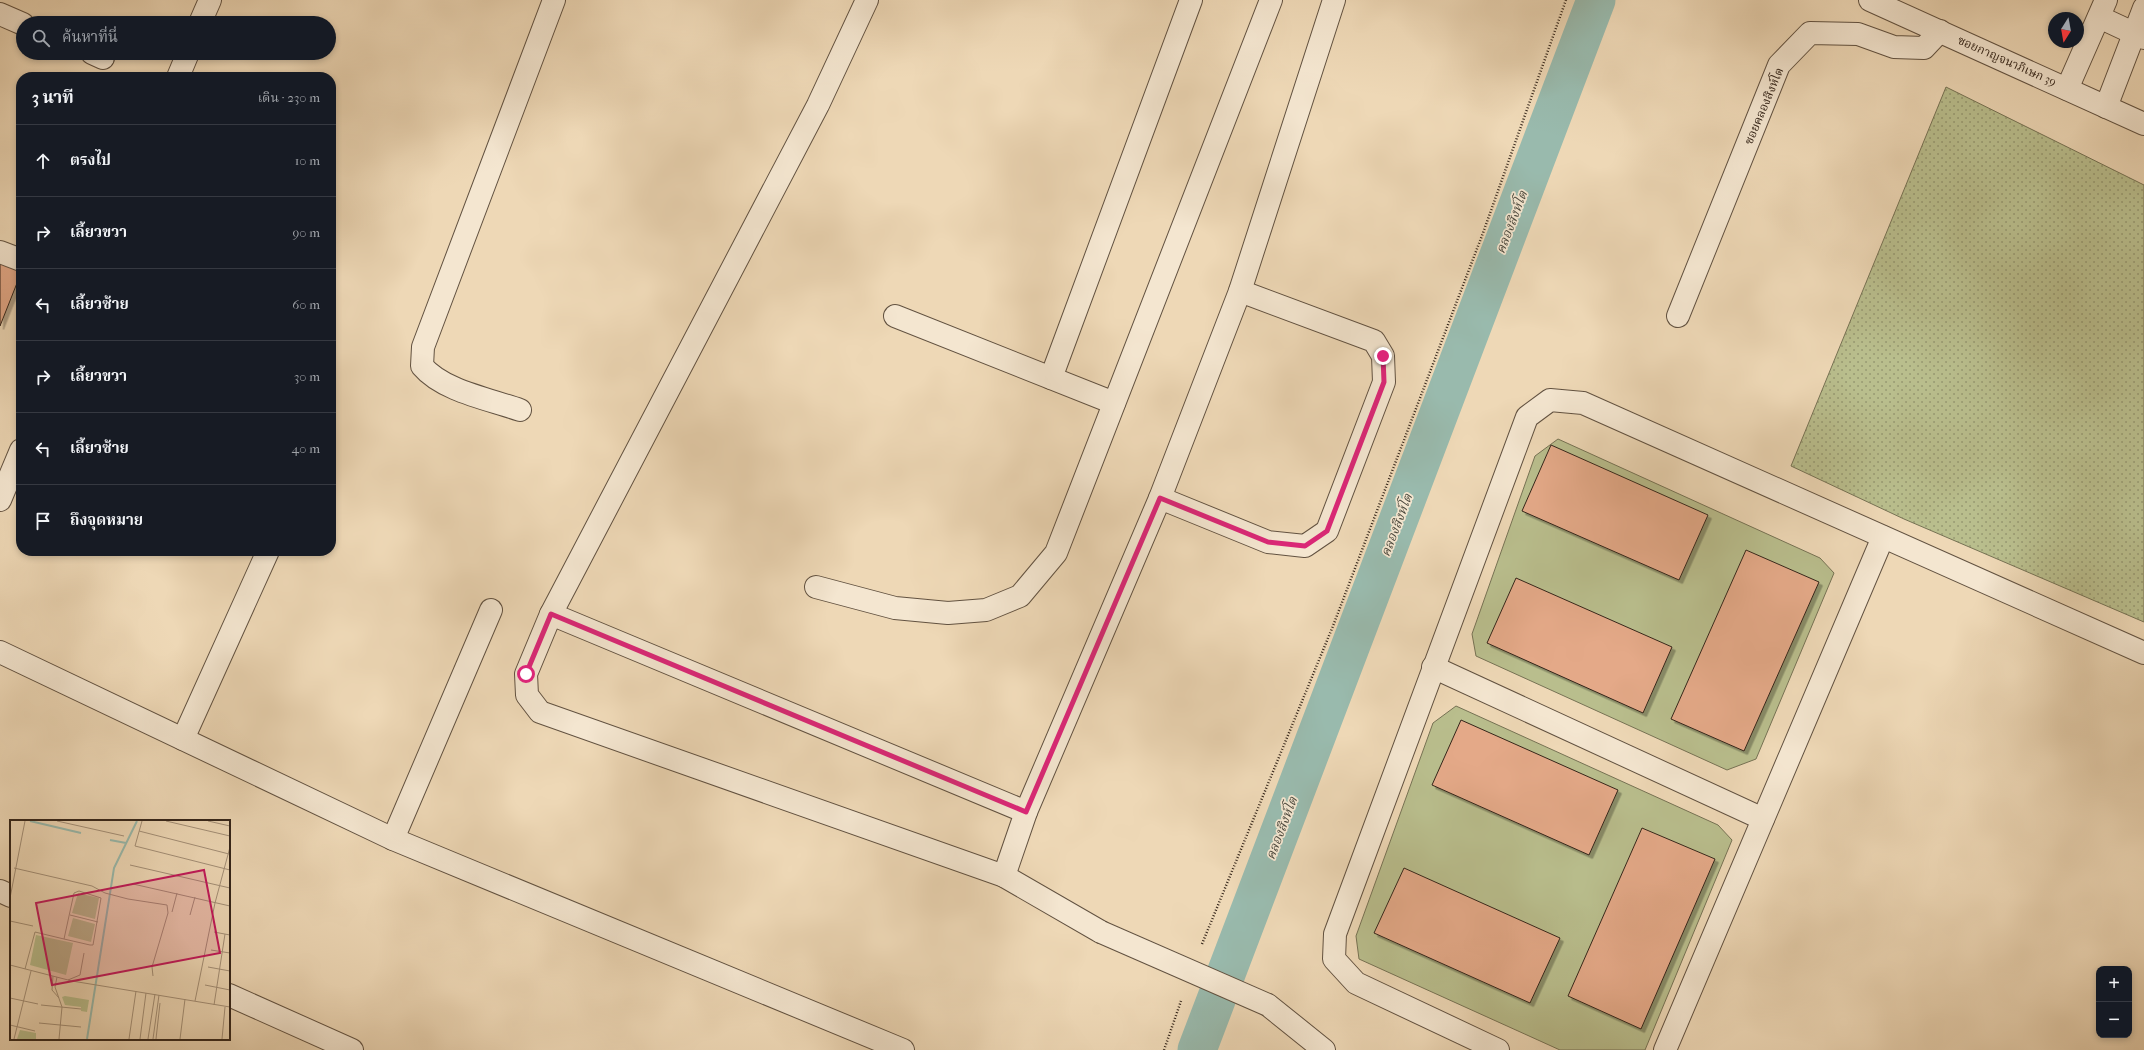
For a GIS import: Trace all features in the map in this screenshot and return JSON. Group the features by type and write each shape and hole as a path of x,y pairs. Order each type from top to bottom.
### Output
{"street":[{"path":"203,16 210,0"},
{"path":"520,410 444,384 430,376 422,366 423,348 554,0"},
{"path":"867,0 818,105 551,614 526,674 527,695 540,712 1004,876 1101,932 1268,1005 1324,1050"},
{"path":"1051,378 1191,0"},
{"path":"816,587 895,608 948,613 986,610 1020,596 1056,553 1271,0"},
{"path":"1004,876 1026,812 1160,498 1240,292 1334,0"},
{"name":"ซอยกาญจนาภิเษก 39","path":"1877,3 2144,124"},
{"path":"2106,107 2140,36 2144,8"},
{"path":"2067,89 2103,9 2140,36"},
{"path":"0,14 16,21"},
{"name":"ซอยคลองสิงห์โต","path":"1678,316 1779,66 1810,33 1858,34 1894,47 1924,48 1940,31"},
{"path":"180,72 185,60"},
{"path":"0,252 16,258"},
{"path":"1160,498 1268,542 1305,546 1327,531 1330,524 1384,382 1383,356 1374,341 1240,292"},
{"path":"895,316 1114,403"},
{"path":"1498,1050 1356,982 1334,958 1335,934 1526,417 1550,400 1582,404 2144,653"},
{"path":"0,500 16,462"},
{"path":"1664,1050 1883,537"},
{"path":"183,739 266,556"},
{"path":"393,840 491,610"},
{"path":"551,614 1026,812"},
{"path":"0,652 393,840 903,1050"},
{"path":"1434,667 1763,819"},
{"path":"0,891 10,896"},
{"path":"230,995 352,1050"}],"path":[{"path":"1202,945 1334,626 1483,233 1566,0"},
{"path":"1164,1050 1183,997"}],"green space":[{"path":"1946,87 2144,185 2144,622 1904,519 1791,466"},
{"path":"1558,439 1820,558 1834,573 1756,759 1727,770 1476,656 1472,634 1535,456"},
{"path":"1456,706 1718,825 1732,840 1645,1050 1560,1050 1359,959 1356,936 1433,723"}],"building":[{"path":"0,252 16,258 16,286 0,326"},
{"path":"1551,445 1708,515 1679,580 1522,511"},
{"path":"1746,550 1819,582 1744,751 1671,719"},
{"path":"1516,578 1672,647 1643,713 1487,643"},
{"path":"1461,720 1618,790 1589,855 1432,785"},
{"path":"1642,828 1715,859 1641,1029 1568,996"},
{"path":"1404,868 1560,938 1530,1003 1374,933"}],"waterway":[{"name":"คลองสิงห์โต","path":"1197,1050 1596,0"}],"route":[{"path":"526,674 551,614 1026,812 1160,498 1268,542 1305,546 1327,531 1384,382 1383,356"}]}
